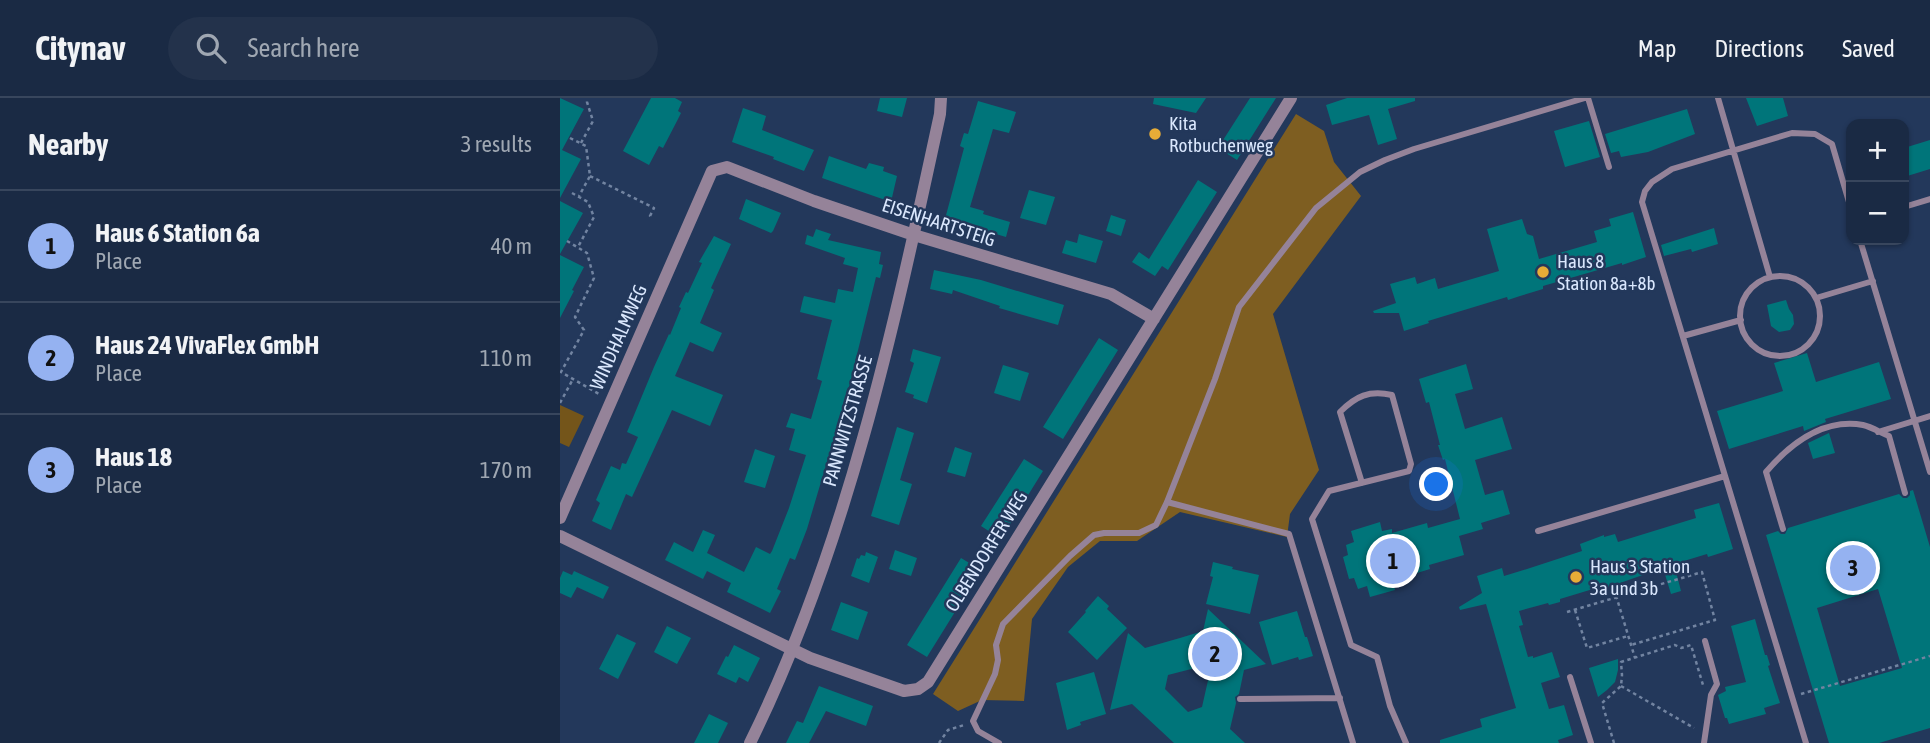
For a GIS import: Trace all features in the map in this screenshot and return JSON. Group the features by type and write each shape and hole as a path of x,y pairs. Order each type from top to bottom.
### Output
{"street":[{"name":"PANNWITZSTRASSE","path":"750,743 794,649 859,452 892,334 915,235 941,98"},
{"name":"OLBENDORFER WEG","path":"560,536 810,658 904,691 918,689 928,682 1291,98"},
{"name":"EISENHARTSTEIG","path":"712,171 727,167 814,201 915,235 1111,294 1154,319"},
{"name":"WINDHALMWEG","path":"560,518 712,171"}],"lane":[{"path":"999,743 978,731 974,721 995,674 998,660 996,645 1003,624 1094,535 1139,534 1156,525 1215,379 1239,307 1317,208 1360,172 1385,160 1587,98 1609,167"},
{"path":"1718,98 1770,277"},
{"path":"1805,743 1642,202 1645,191 1652,182 1672,169 1792,133 1815,134 1832,144 1846,192"},
{"path":"1909,205 1930,199"},
{"path":"1862,245 1930,472"},
{"path":"1784,276 1797,279 1808,287 1816,298 1820,323 1808,345 1797,352 1773,355 1761,350 1744,332 1741,309 1751,288 1760,281 1784,276"},
{"path":"1816,298 1873,281"},
{"path":"1683,336 1741,320"},
{"path":"1362,483 1340,412 1352,400 1368,394 1392,396 1411,464 1409,471 1362,483 1329,491 1312,519 1351,645 1377,657 1390,706 1406,743"},
{"path":"1878,432 1930,416"},
{"path":"1783,529 1766,472 1803,437 1820,429 1839,425 1864,425 1889,436 1905,493"},
{"path":"1538,531 1725,476"},
{"path":"1167,502 1289,534 1353,743"},
{"path":"1704,743 1711,695 1717,684 1705,641"},
{"path":"1570,677 1591,743"},
{"path":"1241,699 1340,698"}],"path":[{"path":"580,143 593,121 587,98"},
{"path":"570,138 586,146 590,176 579,197"},
{"path":"590,176 654,208 650,216 653,217"},
{"path":"572,193 588,202 594,217 578,247"},
{"path":"567,241 587,253 594,278 575,317 584,330 561,372 602,395"},
{"path":"560,403 573,379"},
{"path":"1567,612 1702,572 1715,620 1631,645"},
{"path":"1614,589 1635,658"},
{"path":"1575,610 1587,648 1628,636"},
{"path":"1614,743 1602,703 1621,686 1621,662 1675,645 1681,648 1691,645 1703,681 1703,689"},
{"path":"1791,697 1930,656"},
{"path":"1621,686 1699,731"},
{"path":"939,743 948,730 974,721"}],"shaded area":[{"path":"1296,114 1324,131 1334,162 1361,196 1273,314 1319,470 1290,514 1287,537 1180,512 1137,541 1100,541 1068,567 1032,619 1024,701 982,700 958,711 933,694"},
{"path":"560,405 584,416 569,447 560,443"}],"building":[{"path":"560,98 584,109 562,150 581,159 560,198"},
{"path":"651,98 675,98 682,102 678,111 681,113 663,148 659,146 649,165 623,151"},
{"path":"880,98 907,98 902,117 877,111"},
{"path":"1154,98 1206,98 1196,113 1153,104"},
{"path":"1250,98 1276,98 1237,160 1218,148"},
{"path":"1347,98 1415,98 1415,101 1388,109 1397,139 1378,145 1369,115 1332,125 1326,105"},
{"path":"1746,98 1783,98 1788,116 1757,126"},
{"path":"978,101 1016,112 1009,133 993,129 970,207 1010,222 1006,237 945,219 964,148 960,146 964,133 968,134"},
{"path":"743,108 766,116 762,130 814,150 804,171 732,142"},
{"path":"1687,109 1695,134 1648,152 1621,157 1619,151 1611,153 1605,134"},
{"path":"1589,121 1600,157 1565,167 1554,131"},
{"path":"1930,140 1930,169 1909,175 1909,146"},
{"path":"829,156 866,169 869,163 884,167 883,171 897,176 891,202 822,178"},
{"path":"1198,180 1217,192 1168,270 1162,266 1155,276 1132,262 1139,252 1149,259"},
{"path":"1029,190 1055,197 1046,225 1020,218"},
{"path":"746,199 781,213 771,233 739,219"},
{"path":"560,201 583,213 560,254"},
{"name":"Haus 8 Station 8a+8b","path":"1633,212 1646,257 1543,286 1543,289 1508,300 1507,297 1428,321 1429,323 1404,331 1399,313 1373,311 1396,303 1390,284 1415,277 1417,284 1435,278 1438,289 1499,271 1487,229 1522,219 1527,234 1533,236 1539,259 1597,242 1594,231 1611,226 1609,219"},
{"path":"1111,215 1126,220 1121,236 1106,231"},
{"path":"1714,228 1718,244 1692,252 1691,249 1664,256 1661,245"},
{"path":"816,229 831,234 828,240 881,252 879,264 883,265 880,278 876,277 848,391 807,529 795,560 790,558 777,589 781,591 770,613 727,592 731,583 707,571 703,579 665,560 674,542 693,552 703,530 715,535 707,553 744,572 756,547 770,554 772,551 806,455 789,450 795,429 786,427 791,413 811,419 822,381 817,379 832,320 800,312 803,299 804,296 835,303 838,289 853,292 858,268 843,264 845,258 805,244 807,235 813,237"},
{"path":"1079,234 1103,241 1096,263 1062,253 1066,240 1077,243"},
{"path":"714,236 731,244 711,288 714,290 700,323 722,333 713,352 690,342 675,376 723,395 710,426 672,410 632,497 626,494 611,530 592,521 600,503 596,500 611,466 620,470 622,463 626,464 638,437 627,432 670,335 681,308 679,307"},
{"path":"560,255 584,267 560,318"},
{"path":"934,270 981,280 1064,305 1058,325 999,308 1000,306 953,290 952,294 930,289"},
{"path":"1786,300 1794,324 1790,330 1779,332 1771,326 1767,305"},
{"path":"1099,338 1118,350 1063,439 1043,427"},
{"path":"913,349 941,357 927,403 905,392 914,363 910,361"},
{"path":"1807,353 1816,382 1879,362 1891,399 1825,419 1826,422 1804,431 1803,426 1729,449 1717,411 1783,391 1774,363"},
{"path":"1466,364 1473,389 1455,394 1465,429 1502,417 1512,449 1475,460 1485,495 1503,490 1510,514 1481,523 1483,529 1459,536 1464,555 1429,565 1430,569 1404,577 1405,583 1394,586 1395,590 1370,597 1367,586 1358,589 1354,578 1349,579 1343,557 1348,555 1346,545 1354,542 1351,531 1380,522 1382,531 1392,529 1392,533 1427,523 1428,528 1460,519 1445,459 1443,460 1438,445 1429,402 1426,403 1419,379"},
{"path":"1003,365 1029,373 1020,401 994,393"},
{"path":"897,427 914,433 900,480 912,484 899,525 871,516"},
{"path":"1829,433 1835,453 1813,459 1808,443"},
{"path":"955,447 972,453 965,477 947,472"},
{"path":"755,449 775,456 765,488 744,482"},
{"path":"1024,459 1043,471 1001,539 981,526"},
{"path":"1913,490 1930,547 1930,728 1879,743 1829,743 1766,535 1778,531 1785,534 1788,528 1899,494 1907,498","holes":["1878,589 1902,668 1840,686 1817,608"]},
{"name":"Haus 3 Station 3a und 3b","path":"1719,503 1733,549 1674,564 1681,591 1671,594 1663,568 1594,592 1593,589 1560,599 1560,602 1519,611 1523,625 1519,626 1528,657 1552,652 1560,677 1541,683 1549,709 1564,705 1573,735 1558,740 1559,743 1440,743 1440,740 1482,727 1480,719 1516,708 1486,604 1460,610 1459,607 1482,593 1477,576 1502,568 1504,576 1527,569 1582,551 1580,544 1604,535 1615,534 1618,542 1696,518 1694,510"},
{"path":"895,550 917,558 911,576 889,569"},
{"path":"866,552 878,557 869,583 851,576 857,558 865,556"},
{"path":"961,558 981,570 927,657 907,645"},
{"path":"1213,562 1259,575 1250,614 1206,604 1213,577 1210,576"},
{"path":"563,571 572,575 574,571 609,587 603,599 577,587 571,598 560,593"},
{"path":"1098,596 1127,628 1097,660 1068,632"},
{"path":"841,602 868,612 858,640 831,630"},
{"path":"1208,609 1266,664 1244,670 1239,694 1235,697 1230,729 1245,743 1174,743 1132,704 1110,710 1128,633 1145,648 1203,631","holes":["1199,667 1209,676 1202,707 1188,712 1165,689 1168,675"]},
{"path":"1297,611 1313,656 1299,660 1298,657 1272,665 1259,622"},
{"path":"1755,619 1780,703 1764,708 1766,714 1729,724 1718,695 1726,691 1725,687 1746,682 1731,626"},
{"path":"667,626 691,638 677,664 654,652"},
{"path":"617,634 636,643 618,679 599,669"},
{"path":"734,645 760,658 748,682 739,677 736,683 717,674"},
{"path":"1618,659 1615,682 1598,697 1589,668"},
{"path":"1094,672 1106,714 1080,722 1081,725 1067,730 1056,683"},
{"path":"819,686 873,706 866,726 826,711 809,743 786,743 797,721 803,723"},
{"path":"709,714 728,723 718,743 694,743"}],"place":[{"name":"Kita Rotbuchenweg","path":"1155,134"},
{"name":"Haus 8 Station 8a+8b","path":"1543,272"},
{"name":"Haus 6 Station 6a","path":"1393,561"},
{"name":"Haus 18","path":"1853,568"},
{"name":"Haus 3 Station 3a und 3b","path":"1576,577"},
{"name":"Haus 24 VivaFlex GmbH","path":"1215,654"}]}
